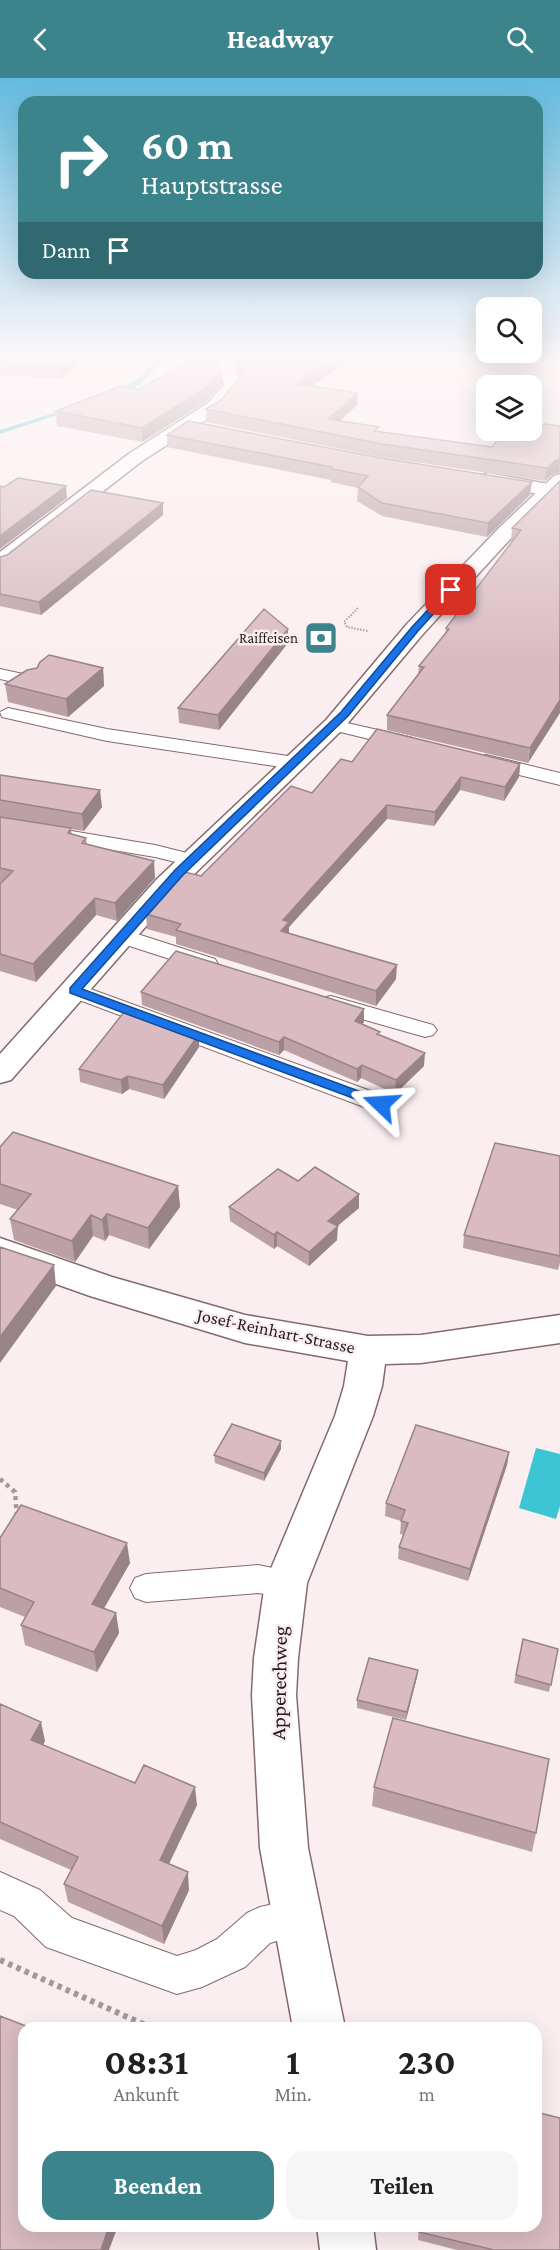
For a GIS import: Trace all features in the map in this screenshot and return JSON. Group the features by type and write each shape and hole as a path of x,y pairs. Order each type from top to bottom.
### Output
{"street":[{"path":"0,562 137,457"},
{"path":"474,477 554,485"},
{"path":"0,1073 192,860 334,725 415,629 554,485"},
{"path":"11,530 52,521"},
{"name":"Josef-Reinhart-Strasse","path":"0,1251 114,1290 245,1329 368,1350 421,1349 560,1329"},
{"name":"Apperechweg","path":"317,2022 284,1848 274,1695 280,1616 286,1583 354,1416 363,1386 368,1350"},
{"path":"346,2232 348,2250"}],"lane":[{"path":"0,674 31,681"},
{"path":"8,713 107,735 295,763"},
{"path":"334,725 424,746"},
{"path":"470,757 560,778"},
{"path":"0,825 155,850 192,860"},
{"path":"122,936 230,971"},
{"path":"74,990 381,1104"},
{"path":"306,996 425,1030"},
{"path":"146,1587 258,1579 286,1583"},
{"path":"0,1890 27,1903 60,1934 177,1975 202,1968 231,1953 260,1926 296,1918"}],"path":[{"path":"0,1479 15,1492 17,1518 28,1522"},
{"path":"0,1960 139,2022"}],"water":[{"path":"536,1448 560,1454 560,1506 556,1519 519,1508"}],"building":[{"path":"282,457 378,457 532,482 488,523 382,503 358,487 368,476 332,469 332,467"},
{"path":"474,457 560,457 547,468"},
{"path":"18,478 66,486 0,536 0,486 4,487"},
{"path":"560,481 560,700 530,748 387,715 424,667 419,666 449,629 446,628 521,530 512,528"},
{"path":"91,490 163,503 39,602 0,594 0,557 7,555"},
{"path":"264,609 288,629 218,715 178,708"},
{"path":"49,655 103,668 66,699 5,684 27,670 37,668 40,662"},
{"path":"377,729 520,764 505,787 461,777 435,812 387,805 283,920 289,922 281,931 397,965 376,991 176,930 181,924 146,914 185,872 201,876 291,786 312,793 341,759 352,762"},
{"path":"0,775 100,790 82,814 0,800"},
{"path":"0,817 71,828 68,833 86,838 82,843 154,861 115,903 95,898 33,964 0,954 0,884 13,871 0,868"},
{"path":"176,951 364,1009 355,1021 380,1032 377,1034 425,1053 396,1080 362,1065 357,1069 284,1037 279,1042 141,992"},
{"path":"128,1007 199,1034 163,1085 128,1076 121,1080 79,1069"},
{"path":"13,1132 178,1186 148,1228 107,1214 102,1220 91,1215 72,1241 10,1219 31,1194 0,1184 0,1147"},
{"path":"495,1143 560,1156 560,1256 464,1235"},
{"path":"315,1167 359,1194 328,1221 338,1226 309,1252 277,1232 274,1235 229,1207 278,1169 298,1181"},
{"path":"0,1247 54,1265 0,1337"},
{"path":"232,1424 281,1441 264,1473 214,1455"},
{"path":"416,1425 509,1452 470,1569 399,1547 408,1523 401,1521 405,1510 386,1503"},
{"path":"21,1505 127,1543 92,1604 116,1613 94,1652 21,1625 34,1602 0,1588 0,1538"},
{"path":"523,1639 558,1649 551,1685 516,1675"},
{"path":"369,1658 418,1670 407,1712 357,1700"},
{"path":"0,1704 41,1722 31,1740 135,1783 144,1765 195,1787 160,1860 188,1872 162,1926 64,1884 78,1857 0,1822"},
{"path":"393,1718 549,1759 536,1833 374,1787"},
{"path":"0,2016 18,2023 18,2232 107,2232 101,2250 0,2250"},
{"path":"542,2114 560,2118 560,2250 494,2250 419,2232 542,2232"}],"place":[{"name":"Raiffeisen","path":"321,638"}],"route":[{"path":"381,1104 74,990 167,885 344,714 451,590"}]}
